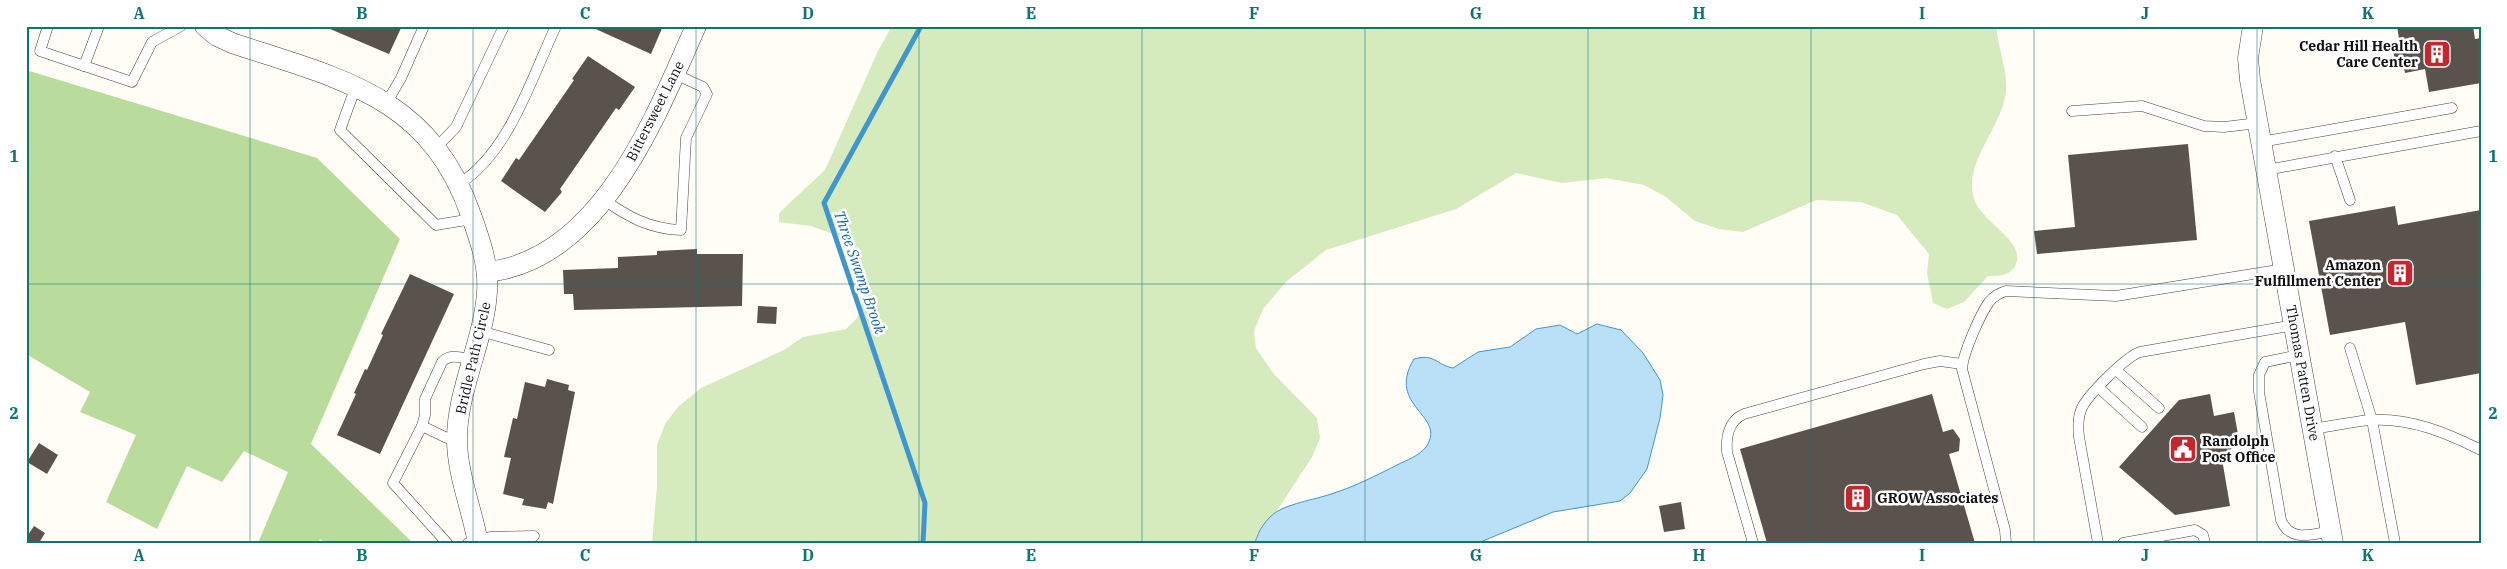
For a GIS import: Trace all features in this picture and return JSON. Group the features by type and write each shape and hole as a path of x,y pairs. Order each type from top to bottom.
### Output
{"street":[{"name":"Bridle Path Circle","path":"205,26 217,36 232,44 356,86 387,102 412,121 436,148 459,184 472,219 487,272 487,294 459,416 457,439 474,542"},
{"name":"Bittersweet Lane","path":"487,272 519,266 547,252 579,226 603,199 644,138 696,26"},
{"name":"Thomas Patten Drive","path":"2253,26 2248,58 2259,132 2332,537"}],"lane":[{"path":"48,26 40,51 132,82 152,42 181,26"},
{"path":"84,66 99,26"},
{"path":"387,102 401,78 424,26"},
{"path":"436,148 456,128 504,26"},
{"path":"459,184 480,169 498,147 556,26"},
{"path":"603,199 642,223 661,228 682,230 686,138 707,94 703,87 675,74"},
{"path":"356,86 340,130 436,225 472,219"},
{"path":"2072,111 2142,106 2204,126 2259,132 2452,108"},
{"path":"2266,170 2481,131"},
{"path":"2335,156 2350,200"},
{"path":"2006,543 2005,530 1963,378 1962,364 1990,301 2006,291 2116,296 2284,269"},
{"path":"2098,543 2078,426 2083,406 2099,388 2131,355 2140,352 2294,324"},
{"path":"480,331 549,350"},
{"path":"2350,348 2372,420 2395,543"},
{"path":"2300,355 2265,362 2258,378 2258,392 2281,520 2286,530 2294,535 2332,537"},
{"path":"447,543 393,483 422,426 425,415 425,399 442,362 446,357 453,356 473,360"},
{"path":"1753,543 1727,452 1727,437 1735,420 1744,414 1924,364 1940,361 1962,364"},
{"path":"2116,370 2158,408"},
{"path":"2099,388 2142,426"},
{"path":"2313,428 2372,420 2405,422 2444,431 2481,450"},
{"path":"422,426 447,438 457,439"},
{"path":"2123,543 2195,530 2200,531 2204,535 2205,543"},
{"path":"474,542 498,537 534,536"}],"green space":[{"path":"892,26 1996,26 2005,71 2005,98 1996,123 1977,161 1972,186 1978,208 2010,240 2015,248 2017,257 2015,266 2010,272 2003,275 1988,276 1964,302 1947,309 1933,303 1927,273 1929,254 1897,215 1861,202 1816,200 1743,232 1719,229 1695,221 1666,197 1644,185 1606,178 1562,183 1516,173 1456,209 1326,250 1287,281 1263,309 1254,331 1256,348 1273,373 1317,418 1320,438 1312,457 1276,512 1257,534 1255,543 652,543 657,486 657,445 665,424 678,407 701,388 784,350 803,337 846,329 857,318 867,289 865,271 855,251 836,235 811,226 779,222 779,213 825,170 878,51"},
{"path":"26,70 317,158 400,239 311,444 413,543 325,543 320,539 318,543 258,543 288,472 244,451 222,482 187,466 157,529 106,502 136,435 80,412 90,392 26,354"}],"water":[{"path":"1597,324 1621,330 1643,353 1660,380 1663,395 1660,418 1647,469 1630,493 1620,501 1553,512 1478,543 1255,543 1263,526 1276,512 1358,484 1413,458 1426,447 1431,436 1429,427 1411,400 1407,388 1407,375 1414,359 1427,357 1453,368 1478,352 1510,347 1536,329 1560,325 1577,334"}],"building":[{"path":"323,26 402,26 389,54"},
{"path":"589,26 663,26 651,54"},
{"name":"Cedar Hill Health Care Center","path":"2397,26 2473,26 2475,39 2481,38 2481,83 2429,92 2425,69 2405,73 2403,62 2396,64 2392,46 2400,45"},
{"path":"588,56 635,87 619,110 616,108 560,189 562,192 545,212 501,181 516,158 519,160 574,80 572,79"},
{"path":"2188,144 2197,240 2037,254 2034,231 2075,227 2068,155"},
{"name":"Amazon Fulfillment Center","path":"2395,206 2398,225 2481,210 2481,373 2416,385 2405,322 2330,335 2309,221"},
{"path":"697,249 697,254 743,254 742,306 574,310 573,294 564,294 563,270 618,268 618,257 657,255 657,251"},
{"path":"410,274 454,294 380,454 337,435 356,394 354,393 365,369 367,370 383,335 381,334"},
{"path":"758,306 777,307 776,324 757,323"},
{"path":"547,379 569,385 568,390 575,392 553,504 548,502 546,509 522,505 524,499 503,494 511,458 504,457 513,418 517,419 525,382 545,387"},
{"name":"GROW Associates","path":"1932,394 1943,432 1953,429 1960,439 1959,451 1949,454 1975,543 1767,543 1740,449"},
{"name":"Randolph Post Office","path":"2210,394 2214,416 2234,412 2239,440 2222,459 2230,506 2175,515 2119,467 2179,400"},
{"path":"39,443 58,455 47,474 27,462"},
{"path":"1681,502 1685,529 1664,532 1659,506"},
{"path":"34,526 45,533 39,543 26,543 26,538"}],"waterway":[{"name":"Three Swamp Brook","path":"921,26 824,203 925,503 923,543"}],"place":[{"name":"Cedar Hill Health Care Center","path":"2437,54"},
{"name":"Amazon Fulfillment Center","path":"2400,273"},
{"name":"Randolph Post Office","path":"2183,449"},
{"name":"GROW Associates","path":"1858,498"}]}
